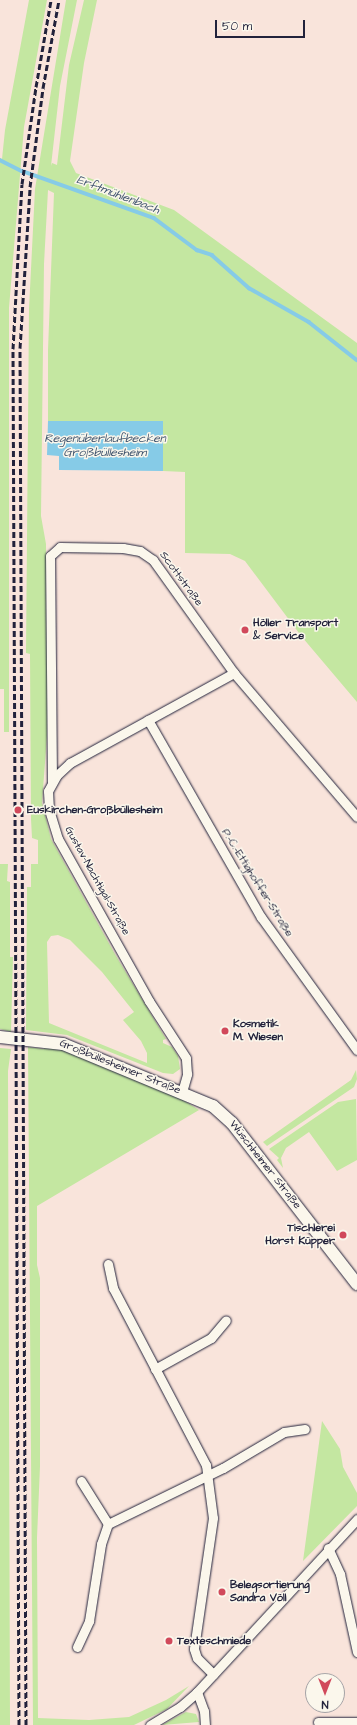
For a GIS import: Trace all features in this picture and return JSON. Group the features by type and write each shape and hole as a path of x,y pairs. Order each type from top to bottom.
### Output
{"street":[{"name":"Scottstraße","path":"52,782 50,556 55,549 69,546 123,548 145,553 152,560 234,673 357,817"},
{"path":"52,782 70,763 234,673"},
{"name":"P.-C.-Ettighoffer-Straße","path":"148,720 261,916 357,1050"},
{"name":"Gustav-Nachtigal-Straße","path":"52,782 48,791 49,810 58,839 149,1001 186,1058 187,1074 182,1092"},
{"name":"Großbüllesheimer Straße","path":"0,1037 63,1044 213,1106"},
{"name":"Wüschheimer Straße","path":"213,1106 235,1126 357,1284"},
{"path":"108,1264 113,1288 202,1456 208,1475 213,1518 194,1649 197,1658 213,1674"},
{"path":"155,1369 211,1338 226,1320"},
{"path":"77,1647 89,1621 100,1544 108,1524 208,1475 284,1432 305,1429"},
{"path":"81,1481 108,1524"},
{"path":"150,1725 180,1707 197,1692 328,1548 357,1519"},
{"path":"328,1548 340,1574 357,1652"},
{"path":"197,1692 204,1711 205,1725"},
{"path":"318,1722 357,1722"}],"green space":[{"path":"29,0 47,0 24,127 9,308 9,732 4,732 4,689 0,689 0,158 2,159 5,130"},
{"path":"66,0 77,0 60,86 51,166 52,163 57,165 69,65 84,0 97,0 84,63 70,161 76,173 174,210 357,343 357,702 302,637 245,561 230,554 185,553 185,472 163,471 163,421 48,421 48,350 54,193 48,190 44,264 41,516 46,544 48,722 42,803 51,839 116,956 166,1039 163,1040 163,1043 172,1047 178,1056 180,1069 173,1074 163,1073 67,1035 26,1030 27,887 31,887 31,864 38,864 38,840 32,838 30,654 26,653 29,309 35,189","holes":["58,935 70,940 102,972 134,1012 123,1020 141,1041 147,1053 147,1063 49,1023 47,942 51,936"]},
{"path":"0,864 8,864 7,881 10,882 10,957 13,957 11,1032 0,1029"},
{"path":"45,1046 69,1052 180,1098 199,1110 37,1206 37,1265 40,1278 40,1466 37,1538 38,1718 89,1720 129,1717 166,1700 189,1686 167,1709 134,1725 33,1725 28,1047 44,1049"},
{"path":"0,1048 11,1049 8,1071 10,1725 0,1725"},
{"path":"356,1070 357,1079 354,1087 267,1146 263,1142 351,1080"},
{"path":"356,1099 357,1160 337,1171 309,1132 286,1148 281,1158 283,1168 277,1160 279,1158 269,1149 338,1102"},
{"path":"322,1421 340,1449 343,1467 357,1493 357,1506 303,1561"},
{"path":"186,1712 196,1714 199,1722 162,1725"}],"water":[{"name":"Regenüberlaufbecken Großbüllesheim","path":"48,421 163,421 163,471 59,470 59,456 47,455"}],"waterway":[{"name":"Erftmühlenbach","path":"0,160 22,171 154,218 197,250 212,255 249,288 309,322 357,360"}],"railway":[{"path":"19,1725 13,349 22,184 36,87 51,0"},
{"path":"26,1725 20,348 30,187 43,88 59,0"}],"place":[{"name":"Höller Transport & Service","path":"245,630"},
{"name":"Euskirchen-Großbüllesheim","path":"18,810"},
{"name":"Kosmetik M. Wiesen","path":"225,1031"},
{"name":"Tischlerei Horst Küpper","path":"343,1235"},
{"name":"Belegsortierung Sandra Völl","path":"222,1592"},
{"name":"Texteschmiede","path":"169,1641"}]}
